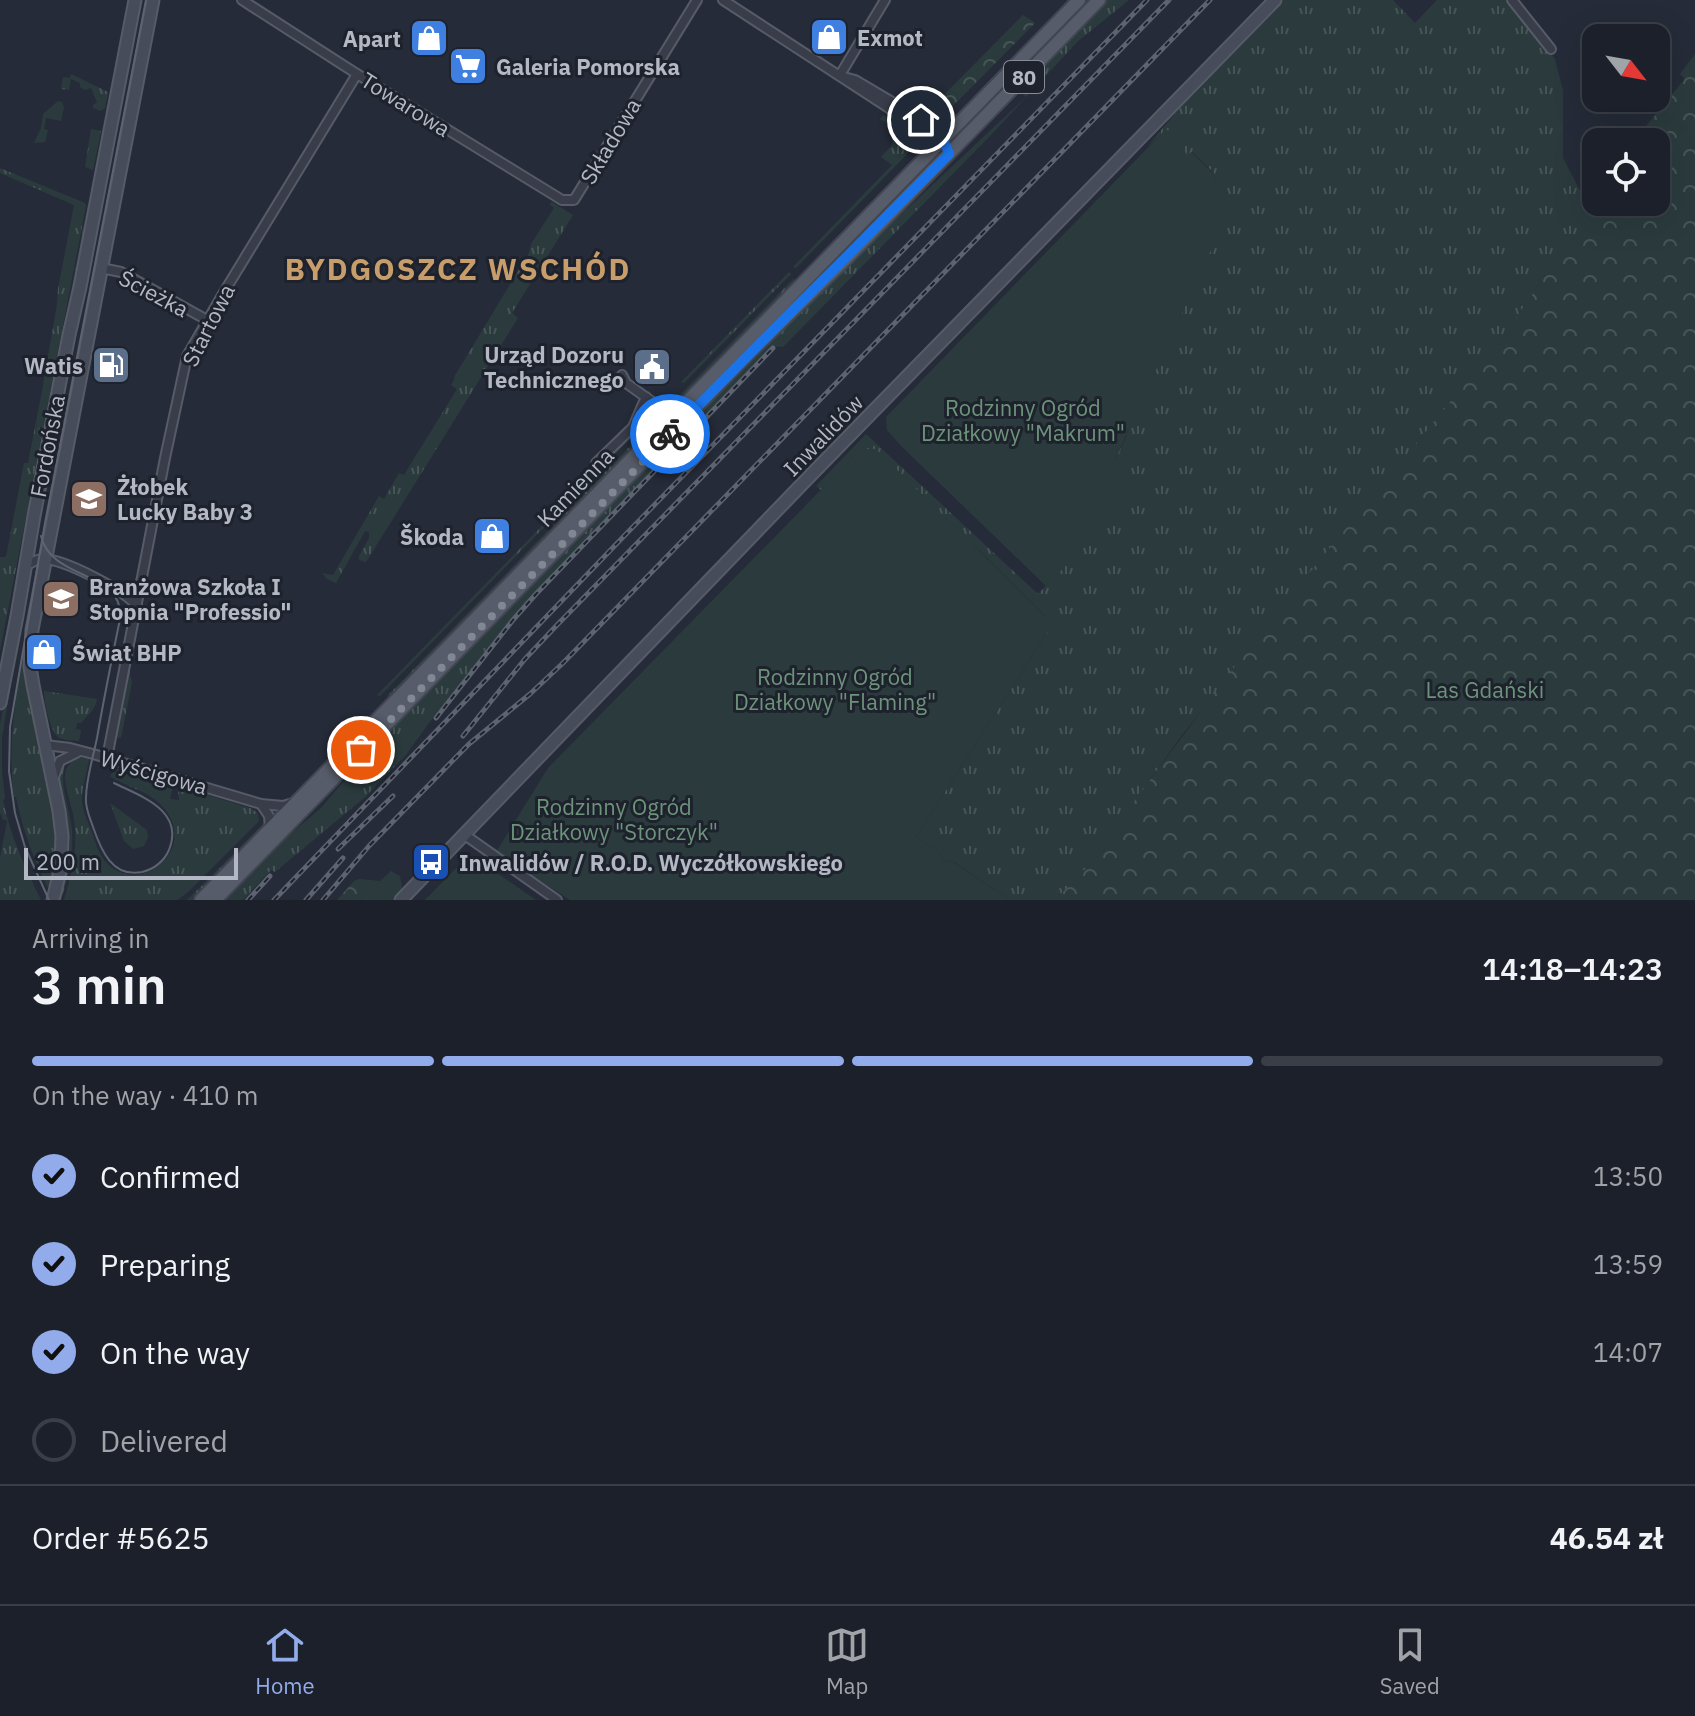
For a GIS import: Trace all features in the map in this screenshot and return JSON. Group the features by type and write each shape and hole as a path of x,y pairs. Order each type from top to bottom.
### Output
{"main road":[{"name":"Fordońska","path":"0,703 135,0"},
{"name":"Fordońska","path":"53,900 61,867 62,836 33,685 32,630 153,0"},
{"name":"Kamienna","path":"201,900 670,415 1079,0"},
{"name":"Kamienna","path":"215,900 1099,0"},
{"name":"Inwalidów","path":"401,900 1275,0"}],"street":[{"name":"Towarowa","path":"242,0 562,200 574,200"},
{"name":"Składowa","path":"574,200 697,0"},
{"path":"723,0 904,118 940,143 949,154"},
{"path":"840,75 885,0"},
{"path":"1512,0 1551,49"},
{"name":"Startowa","path":"107,758 187,356 357,74"},
{"name":"Ścieżka","path":"101,268 121,272 207,320"},
{"path":"622,375 626,383 670,415"},
{"path":"596,463 633,427 646,397"},
{"path":"25,566 46,559 67,565 126,595 137,606"},
{"name":"Wyścigowa","path":"45,745 107,758 261,804 283,806 298,802"},
{"path":"53,783 60,761 79,751"},
{"path":"261,804 269,816 270,830"},
{"path":"465,835 557,900"}],"green space":[{"path":"1085,0 1094,0 966,131 961,126"},
{"path":"1105,0 1129,0 1077,42 990,136 783,347 772,346 532,596 405,756 365,797 275,872 271,870 243,900 223,900 276,846 321,808 366,755 794,315 1026,97 1020,91 1028,78"},
{"path":"1283,0 1393,0 1415,23 1437,0 1507,0 1555,59 1563,91 1563,158 1582,194 1582,216 1589,216 1498,344 1182,735 1128,811 1122,832 1055,900 1010,900 954,862 944,860 936,850 916,837 1050,628 1050,621 980,551 861,449 821,490 816,486 866,434 1038,594 1123,505 1103,484 1126,437 1216,181 1214,173 1192,152 1188,156 1176,144 1179,141 1166,130 1147,147 1183,104"},
{"path":"1023,15 1035,23 939,120 933,120 926,113"},
{"name":"Las Gdański","path":"1695,54 1695,900 1055,900 1122,832 1127,811 1258,635 1498,344 1589,216 1670,216 1670,128 1645,128 1658,112 1670,112 1670,97 1684,80 1680,74"},
{"path":"71,74 108,92 105,108 101,111 93,108 97,102 91,88 85,90 80,83 71,79 69,90 61,89 63,77 70,78"},
{"path":"58,101 64,107 61,121 46,118 44,129 48,130 45,142 34,143 43,114"},
{"path":"883,115 917,144 796,268 793,267 892,165 881,157 892,145 894,128 880,119"},
{"path":"91,129 101,131 93,170 85,167"},
{"name":"Rodzinny Ogród Działkowy \"Makrum\"","path":"1166,129 1180,141 1177,144 1188,155 1191,152 1214,174 1216,181 1234,200 1112,466 1130,484 1120,501 1124,505 1046,586 901,446 887,430 886,417"},
{"path":"0,168 86,206 0,651 0,557 6,557 24,463 28,463 74,205 0,173"},
{"path":"552,202 573,215 512,313 518,318 366,562 359,560 369,538 369,532 365,531 336,583 327,579 322,573 333,575 379,496 384,499 399,473 404,475 457,389 451,385 454,377 529,253 531,244 554,208 549,204"},
{"path":"88,204 90,211 54,396 50,398"},
{"path":"789,272 791,274 684,383 681,382"},
{"path":"794,278 794,284 758,323 668,407"},
{"path":"656,409 380,696 377,695"},
{"path":"661,414 662,420 461,628 386,697"},
{"name":"Rodzinny Ogród Działkowy \"Flaming\"","path":"861,449 876,449 1050,621 1050,628 916,837 936,850 945,861 953,862 1010,900 570,900 496,852 548,768"},
{"path":"25,643 56,815 58,864 51,894 30,847 14,797 12,739"},
{"path":"14,658 2,737 3,800 19,851 41,900 0,900 0,858 7,821 0,814 0,724"},
{"path":"129,670 132,682 121,738 115,737"},
{"path":"44,691 97,699 91,712 81,723 77,723 76,729 81,730 79,741 64,740 56,735 48,716"},
{"path":"78,757 89,759 82,797 85,813 102,857 118,871 132,875 160,865 170,853 174,839 173,823 163,807 151,797 110,776 116,769 138,771 161,779 172,789 170,799 179,800 178,792 184,788 253,809 259,821 177,900 64,900 75,850 74,819 65,775 68,766"},
{"path":"61,766 64,767 63,782 72,839 68,875 61,900 58,900 69,844 59,774"},
{"path":"110,803 147,830 144,846 133,849 124,841"},
{"path":"267,820 267,824 200,895 187,900"},
{"path":"477,859 536,900 425,900 462,862"},
{"path":"391,871 400,876 403,892 395,900 359,900"},
{"path":"354,881 380,881 359,900 337,900"}],"tram line":[{"path":"49,900 25,847 15,813 9,771 10,727 45,523 146,0"},
{"path":"41,536 47,550 58,561 100,583 118,603 120,619 88,776 86,805 100,845 109,860 123,871 146,871 167,854 172,836 171,824 157,806 114,783"}],"railway":[{"path":"274,900 1147,0"},
{"path":"463,736 525,659 558,624 1169,0"},
{"path":"323,900 369,846 469,744 563,663 1210,0"},
{"path":"436,718 536,594 773,348"},
{"path":"338,849 393,796"},
{"path":"306,900 343,858"},
{"path":"248,900 270,876"}],"way so far":[{"path":"361,750 670,434"}],"place":[{"name":"Exmot","path":"829,37"},
{"name":"Apart","path":"429,38"},
{"name":"Galeria Pomorska","path":"468,66"},
{"name":"Watis","path":"111,365"},
{"name":"Urząd Dozoru Technicznego","path":"652,367"},
{"name":"Żłobek Lucky Baby 3","path":"89,499"},
{"name":"Škoda","path":"492,536"},
{"name":"Branżowa Szkoła I Stopnia \"Professio\"","path":"61,599"},
{"name":"Świat BHP","path":"44,652"},
{"name":"Inwalidów / R.O.D. Wyczółkowskiego","path":"431,862"}],"district":[{"name":"BYDGOSZCZ WSCHÓD","path":"458,268"}],"route":[{"path":"670,434 949,154 939,131 921,120"}],"park label":[{"name":"Rodzinny Ogród Działkowy \"Storczyk\"","path":"614,818"}]}
